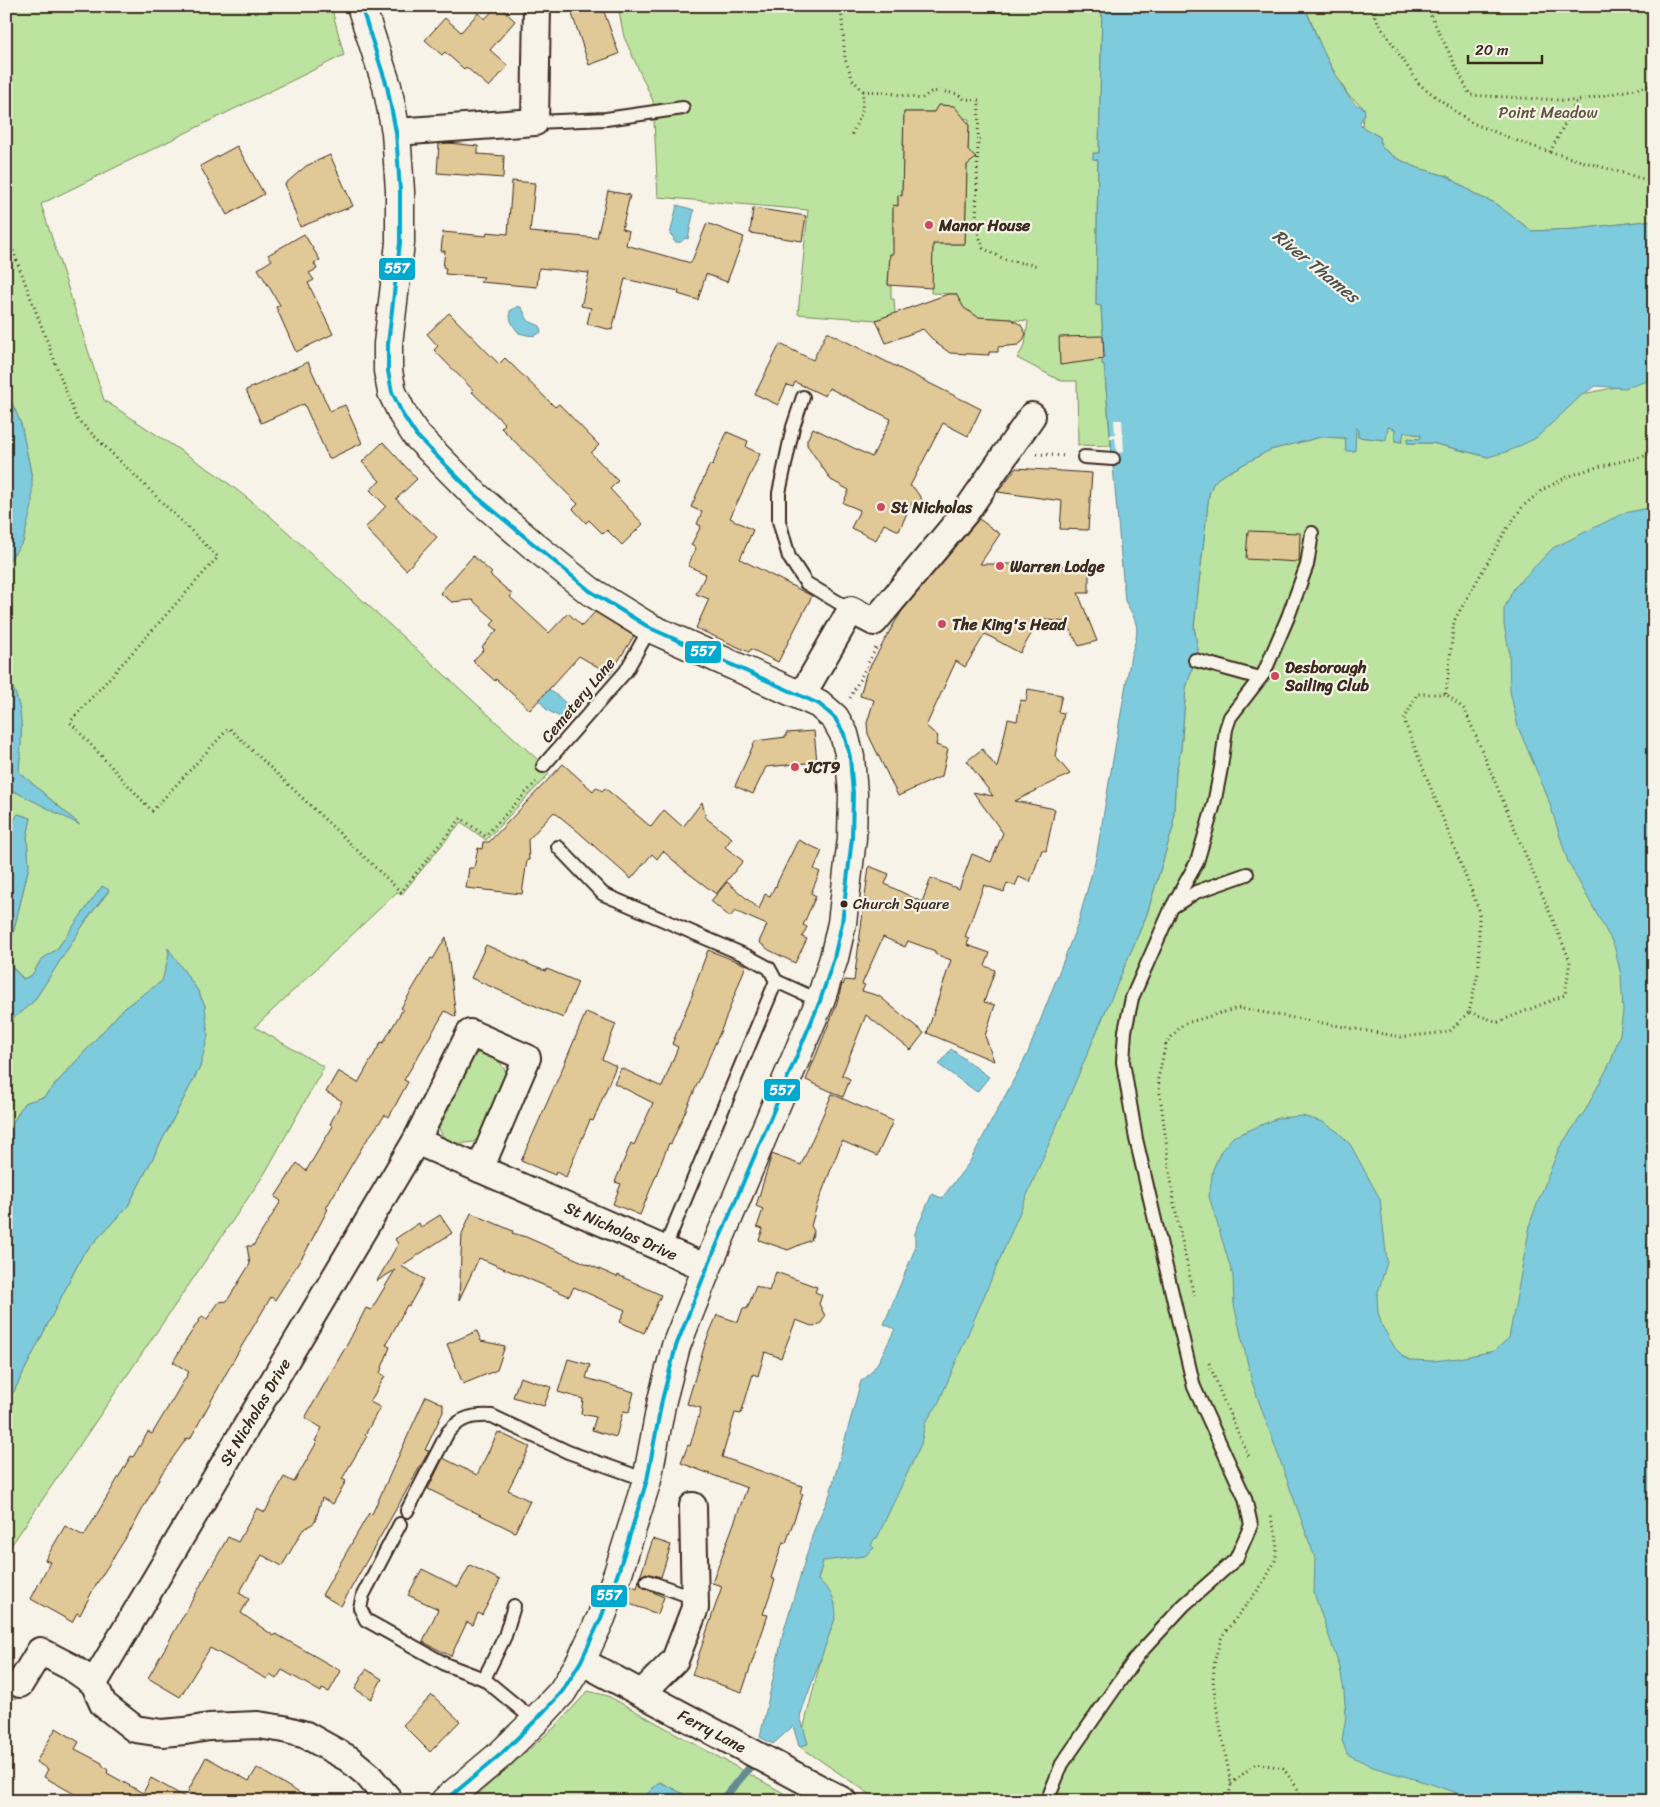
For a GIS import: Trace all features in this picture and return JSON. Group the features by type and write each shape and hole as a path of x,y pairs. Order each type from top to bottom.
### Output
{"street":[{"path":"361,6 387,86 396,132 400,191 400,244 388,344 388,371 392,392 403,415 416,435 477,497 590,590 650,628 819,704 835,718 844,734 850,757 853,794 852,838 842,923 834,958 820,1000 676,1346 662,1400 647,1480 618,1574 601,1618 581,1661 562,1692 501,1754 445,1801"},
{"path":"396,132 534,122 537,6"},
{"path":"802,695 851,610 874,622 965,513 1032,416"},
{"name":"St Nicholas Drive","path":"94,1683 416,1141 470,1033 527,1058 480,1169"},
{"name":"St Nicholas Drive","path":"416,1141 707,1268"},
{"path":"642,1693 675,1660 695,1608 693,1506"},
{"path":"20,1684 40,1651 71,1667 94,1683 103,1704 135,1729 162,1733 185,1732 209,1727 258,1725 306,1735 349,1759 367,1774 390,1801"},
{"name":"Ferry Lane","path":"581,1661 843,1801"}],"lane":[{"path":"534,122 606,118 683,108"},
{"path":"803,397 793,427 779,493 779,521 789,557 806,583 851,610"},
{"path":"1084,458 1112,459"},
{"path":"1046,1801 1062,1764 1138,1655 1184,1604 1236,1559 1251,1524 1245,1498 1194,1387 1136,1139 1123,1062 1125,1031 1132,998 1172,907 1197,862 1214,804 1221,768 1223,740 1230,717 1264,673 1288,617 1307,565 1312,533"},
{"name":"Cemetery Lane","path":"543,766 626,671 650,628"},
{"path":"1195,660 1260,678"},
{"path":"558,847 603,894 747,956 769,968 776,981 820,1000"},
{"path":"1172,907 1196,892 1247,874"},
{"path":"664,1250 776,981"},
{"path":"407,1511 448,1432 456,1422 481,1416 492,1416 568,1452 647,1480"},
{"path":"400,1524 363,1595 360,1608 366,1620 447,1665 484,1679 535,1721"},
{"path":"647,1581 695,1598"},
{"path":"484,1679 505,1636 514,1606"}],"path":[{"path":"842,6 845,59 852,80 863,91 885,92 921,99 931,92 939,91 958,94 964,99 979,100 976,226 983,248 1006,260 1039,266"},
{"path":"1370,6 1376,19 1419,84 1470,122 1550,152 1654,182"},
{"path":"1375,6 1376,19"},
{"path":"1428,6 1430,14 1470,96 1577,101 1654,85"},
{"path":"851,136 862,112 863,91"},
{"path":"1550,152 1577,101"},
{"path":"6,232 76,418 218,557 70,722 152,811 229,728 401,892 461,818 485,836 543,774 543,766"},
{"path":"1446,694 1454,621 1506,530 1523,506 1542,490 1567,477 1594,468 1654,454"},
{"path":"1196,1305 1174,1203 1158,1079 1166,1043 1183,1024 1238,1008 1401,1037 1449,1032 1469,1012 1479,969 1479,910 1404,720 1417,694 1446,694 1465,710 1570,961 1565,995 1498,1022 1469,1012"},
{"path":"1208,1361 1252,1462"},
{"path":"1228,1801 1231,1784 1216,1705 1213,1680 1215,1659 1222,1636 1264,1582 1276,1559 1277,1538 1270,1513"},
{"path":"1231,1784 1256,1763 1282,1768 1300,1792 1303,1801"}],"green space":[{"path":"6,6 331,6 344,55 41,204 104,400 219,476 270,516 536,758 549,774 486,840 461,822 401,895 397,892 255,1027 324,1067 265,1173 6,1553 6,1400 13,1393 83,1254 128,1206 200,1067 205,1006 198,991 168,949 169,955 163,981 124,1008 44,1097 24,1103 6,1135 6,1024 34,1001 87,919 109,891 102,887 57,949 41,960 32,975 24,979 12,967 10,960 11,942 29,866 27,837 31,818 18,814 6,833 6,787 78,823 19,772 21,722 17,699 6,675 6,564 23,542 32,478 21,424 6,389"},
{"path":"618,6 1102,6 1099,153 1094,153 1093,159 1098,159 1096,305 1101,306 1104,353 1102,364 1104,364 1111,446 1078,445 1077,381 1061,381 1017,358 1025,345 1028,321 976,317 970,311 965,310 956,294 931,293 933,244 965,244 967,165 971,161 971,154 968,151 969,119 961,118 953,106 939,105 934,112 904,112 902,196 898,196 898,206 893,206 893,244 897,255 890,254 888,284 891,285 891,299 894,299 895,313 876,320 798,314 808,210 658,197 653,101 624,37"},
{"name":"Point Meadow","path":"1305,6 1654,6 1654,220 1577,229 1532,231 1493,202 1478,196 1447,176 1418,168 1396,158 1381,147 1380,137 1362,127 1364,108 1348,95 1323,52"},
{"path":"1654,379 1654,1801 882,1801 877,1799 799,1746 835,1603 818,1580 823,1561 1027,1192 1147,914 1173,827 1176,772 1181,749 1186,688 1198,650 1194,627 1209,494 1213,484 1218,478 1270,450 1321,437 1345,438 1356,428 1358,428 1358,437 1385,440 1387,427 1395,428 1395,441 1402,442 1403,432 1421,435 1420,439 1408,443 1432,443 1488,457 1583,394"},
{"path":"485,1052 498,1059 506,1072 504,1087 485,1130 474,1142 458,1144 443,1137 436,1122 469,1055"},
{"path":"588,1691 608,1696 798,1801 697,1801 660,1782 639,1801 470,1801 556,1726"}],"water":[{"name":"River Thames","path":"1102,6 1305,6 1335,75 1350,99 1364,108 1365,114 1360,122 1362,127 1380,137 1381,147 1396,158 1418,168 1447,176 1478,196 1493,202 1532,231 1577,229 1654,220 1654,379 1625,388 1596,386 1583,394 1536,438 1509,451 1488,457 1432,443 1407,443 1408,438 1420,439 1421,435 1404,432 1402,442 1395,441 1395,429 1388,427 1386,440 1358,437 1358,429 1356,428 1355,451 1346,451 1345,438 1321,437 1270,450 1218,478 1213,484 1209,494 1194,627 1198,650 1186,688 1181,749 1176,772 1173,827 1147,914 938,1404 925,1423 921,1444 877,1538 875,1538 871,1545 874,1548 865,1556 823,1561 818,1580 832,1595 836,1616 800,1716 808,1744 799,1746 793,1726 773,1744 760,1737 784,1630 814,1530 830,1494 861,1381 872,1372 895,1329 884,1324 915,1249 915,1233 932,1194 942,1198 969,1163 1027,1055 1078,923 1096,858 1131,655 1137,633 1133,616 1125,601 1104,365 1102,364 1102,353 1104,352 1101,306 1096,305 1098,160 1093,159 1093,153 1099,153"},
{"path":"677,205 694,210 688,239 685,238 679,242 674,241 673,236 670,235"},
{"path":"518,306 522,308 528,320 540,326 541,332 533,335 519,333 510,317 510,311"},
{"path":"6,389 21,424 32,478 32,506 23,542 6,564"},
{"path":"1654,507 1654,1801 1479,1801 1428,1783 1373,1767 1347,1754 1342,1740 1346,1716 1344,1691 1340,1668 1314,1593 1315,1558 1252,1382 1234,1305 1233,1276 1209,1196 1213,1169 1221,1151 1233,1137 1278,1118 1302,1116 1323,1122 1338,1132 1350,1144 1380,1199 1387,1262 1377,1296 1378,1312 1382,1326 1395,1348 1410,1360 1433,1361 1494,1351 1509,1338 1531,1220 1559,1148 1585,1111 1611,1061 1620,1034 1623,1011 1621,975 1614,945 1568,862 1547,795 1518,727 1510,691 1509,650 1504,625 1504,609 1514,588 1553,548 1624,513"},
{"path":"6,675 13,687 20,711 19,772 80,825 6,787"},
{"path":"546,687 571,708 562,718 547,710 537,697"},
{"path":"18,814 31,818 27,837 29,866 11,942 10,960 12,967 23,979 32,975 41,960 57,949 102,886 109,890 87,919 34,1001 6,1024 6,833"},
{"path":"168,948 198,991 205,1006 208,1036 200,1067 128,1206 83,1254 13,1393 6,1400 6,1135 24,1103 44,1097 124,1008 162,981 169,955"},
{"path":"951,1049 989,1077 977,1092 939,1065"},
{"path":"660,1782 697,1801 639,1801"}],"pier":[{"path":"1114,420 1122,420 1124,452 1117,453 1115,438 1110,438 1110,435 1115,434"}],"building":[{"path":"497,6 515,21 490,50 508,66 489,87 466,67 464,69 445,52 442,55 425,40 445,18 461,32 478,13 485,19"},
{"path":"574,6 602,6 619,54 589,65 572,14 576,13"},
{"name":"Manor House","path":"938,105 954,106 969,124 968,151 976,158 967,165 965,244 933,244 932,288 888,285 890,254 893,254 893,205 898,206 898,195 902,196 904,112 934,112"},
{"path":"439,144 478,146 478,154 504,156 503,178 437,173"},
{"path":"237,146 264,194 227,215 200,166"},
{"path":"330,155 353,206 300,227 285,184 306,166"},
{"path":"512,181 535,183 530,232 597,238 608,191 630,195 622,229 629,231 626,245 691,263 707,223 744,237 727,282 706,274 698,300 678,294 679,291 625,279 612,330 587,324 591,308 581,306 589,273 539,268 537,287 480,282 484,277 445,274 446,268 443,267 445,251 441,251 443,232 486,236 487,232 508,234"},
{"path":"753,208 806,216 802,241 750,233"},
{"path":"304,234 320,260 314,263 317,269 309,273 314,280 308,283 333,334 296,352 276,307 280,305 258,269 272,260 268,255"},
{"path":"948,294 956,294 964,308 978,317 1011,319 1021,325 1026,334 1022,342 1018,345 998,347 998,352 989,352 989,355 950,353 936,343 923,329 886,343 876,320"},
{"path":"449,313 499,364 505,358 555,407 559,404 599,445 591,453 618,481 610,489 643,524 622,545 607,530 603,534 589,520 586,523 573,509 578,504 501,428 505,424 472,392 474,391 434,350 438,346 427,334"},
{"path":"827,332 981,409 968,436 943,423 910,486 914,488 923,501 911,504 899,531 884,524 876,540 851,528 860,510 843,503 849,490 831,480 807,445 807,440 813,428 872,457 891,419 829,388 825,396 795,382 793,387 787,385 778,405 755,394 780,344 813,360"},
{"path":"1103,336 1104,359 1060,365 1059,337"},
{"path":"308,362 330,411 345,405 362,443 329,459 304,404 261,423 246,390"},
{"path":"727,432 748,441 746,447 760,454 730,518 753,530 740,559 812,596 778,662 751,649 749,652 696,628 709,599 696,594 706,574 688,566 696,548 691,545 701,526 697,524 702,512 691,507"},
{"path":"383,442 417,479 396,499 437,537 406,570 365,528 386,506 370,490 380,481 362,462"},
{"path":"1016,468 1092,473 1088,530 1060,529 1062,501 998,492"},
{"path":"979,519 1000,534 980,564 1035,564 1089,568 1089,593 1078,593 1097,641 1079,646 1066,622 1040,619 1020,653 985,634 965,667 956,661 926,726 938,736 936,745 948,749 942,776 898,796 868,734 867,723 874,700 860,696 866,674 902,611"},
{"path":"1248,531 1300,533 1299,562 1246,559"},
{"path":"473,556 492,573 490,575 512,594 510,597 549,633 568,613 582,626 595,612 634,636 610,674 579,656 530,710 496,679 495,681 473,661 497,630 491,625 495,620 472,600 452,602 440,593"},
{"path":"1028,689 1062,695 1058,712 1064,713 1055,756 1070,774 1015,801 1055,809 1046,851 1042,850 1030,882 1019,877 1015,886 1007,883 1004,892 984,885 965,937 969,939 967,945 990,953 985,966 995,970 984,1002 995,1005 985,1036 994,1061 927,1033 951,960 935,954 935,951 908,941 905,947 883,937 862,984 865,985 862,991 879,996 924,1033 911,1050 866,1015 842,1075 850,1079 843,1097 806,1080 836,1006 842,984 845,980 854,981 869,866 889,874 885,884 922,902 931,878 959,889 972,854 991,862 1003,833 973,792 993,796 967,761 982,749 997,768 1008,719 1017,721 1021,700 1026,701"},
{"path":"814,731 817,762 766,767 753,794 735,786 755,741 786,737 786,733"},
{"path":"563,764 593,791 596,787 602,791 605,788 651,827 664,810 683,827 702,802 706,818 732,838 725,847 743,861 716,894 663,851 657,859 652,854 631,879 554,812 528,840 529,860 527,860 522,894 466,888 469,868 474,868 478,848 482,849 483,842 489,842"},
{"path":"798,840 822,851 814,869 820,872 811,893 816,896 803,925 807,927 802,937 807,939 795,963 769,950 759,942 767,925 735,911 730,917 711,901 727,882 759,909 765,894 770,896 776,887"},
{"path":"446,937 456,1017 445,1011 404,1080 408,1082 389,1117 385,1115 364,1144 326,1208 328,1209 306,1251 275,1300 271,1297 190,1439 187,1438 162,1473 134,1525 94,1588 80,1615 77,1613 72,1622 31,1599 50,1562 45,1560 65,1526 84,1536 131,1456 133,1457 148,1432 152,1434 189,1372 173,1362 202,1316 207,1319 219,1302 227,1301 250,1264 247,1246 253,1246 281,1201 275,1197 297,1163 306,1171 333,1126 330,1124 342,1101 326,1092 338,1071 358,1083 381,1042 383,1043 403,1009 401,1008 431,958 433,959"},
{"path":"486,945 535,967 546,971 547,969 578,982 563,1018 471,978"},
{"path":"708,950 746,965 722,1028 671,1144 669,1143 640,1215 613,1204 621,1184 615,1182 631,1143 634,1145 653,1103 614,1083 621,1068 662,1087 678,1047 672,1044"},
{"path":"586,1012 616,1024 602,1059 616,1066 593,1121 590,1120 566,1177 556,1172 555,1175 521,1161"},
{"path":"832,1094 893,1121 877,1156 842,1141 817,1205 811,1226 814,1231 811,1240 788,1250 759,1240 763,1229 757,1227 763,1209 756,1206 772,1154 801,1165"},
{"path":"471,1213 513,1231 512,1233 526,1237 617,1277 618,1275 661,1295 644,1333 620,1322 625,1310 574,1287 569,1296 479,1258 459,1300 462,1234"},
{"path":"440,1215 452,1233 401,1266 424,1279 409,1306 407,1305 386,1345 390,1347 380,1373 385,1376 370,1402 380,1407 365,1435 367,1436 342,1479 346,1481 333,1504 322,1498 315,1522 302,1531 282,1566 262,1555 239,1593 249,1599 241,1613 274,1636 276,1634 341,1671 329,1692 322,1689 321,1692 282,1670 276,1679 270,1675 267,1679 210,1648 180,1697 148,1678 228,1537 238,1542 257,1508 265,1512 284,1477 294,1482 317,1442 315,1441 322,1428 305,1418 366,1308 371,1310 395,1270 377,1281 398,1244 395,1239 419,1223 421,1227"},
{"path":"776,1272 817,1287 815,1292 822,1295 819,1304 825,1316 821,1323 814,1327 796,1320 781,1358 765,1352 758,1376 753,1374 741,1414 735,1413 722,1457 802,1486 800,1493 803,1494 786,1543 783,1542 771,1578 775,1580 763,1614 768,1615 742,1692 692,1675 722,1586 712,1583 747,1488 681,1463 688,1445 690,1446 701,1408 687,1404 706,1341 717,1315 738,1322 743,1308 747,1309 756,1286 769,1291"},
{"path":"477,1331 481,1341 505,1346 497,1370 463,1384 447,1344"},
{"path":"568,1359 590,1365 586,1378 634,1392 629,1412 623,1411 616,1437 592,1430 596,1417 581,1414 583,1399 558,1392"},
{"path":"520,1377 551,1387 544,1406 513,1397"},
{"path":"426,1396 443,1404 443,1412 425,1450 429,1451 341,1606 322,1595 369,1513 372,1514"},
{"path":"498,1432 530,1447 508,1490 530,1501 515,1532 428,1489 443,1458 477,1475"},
{"path":"653,1539 671,1545 661,1577 646,1573 640,1577"},
{"path":"470,1565 500,1580 482,1615 478,1613 473,1625 467,1622 451,1656 423,1642 438,1609 408,1595 422,1569 458,1587"},
{"path":"639,1580 641,1586 664,1597 658,1614 624,1602 630,1585 637,1588"},
{"path":"366,1669 382,1679 371,1699 355,1689"},
{"path":"432,1695 460,1721 430,1752 403,1725"},
{"path":"56,1728 79,1742 75,1749 102,1763 108,1770 107,1773 143,1793 151,1778 192,1801 87,1801 44,1777 48,1769 36,1762"},
{"path":"206,1757 249,1781 257,1768 313,1801 204,1801 188,1791"}],"waterway":[{"path":"721,1801 751,1766"}],"transit line":[{"name":"557","path":"361,6 387,86 396,132 400,191 400,243 388,344 388,371 392,392 403,415 416,435 477,497 590,591 650,628 819,704 835,718 844,734 850,757 853,794 852,838 842,923 834,958 820,1001 676,1346 662,1400 647,1480 618,1573 601,1618 581,1661 562,1692 501,1754 445,1801"}],"place":[{"name":"Manor House","path":"929,225"},
{"name":"St Nicholas","path":"881,507"},
{"name":"Warren Lodge","path":"1000,566"},
{"name":"The King's Head","path":"942,624"},
{"name":"Desborough Sailing Club","path":"1275,676"},
{"name":"JCT9","path":"795,767"},
{"name":"Church Square","path":"844,904"}]}
